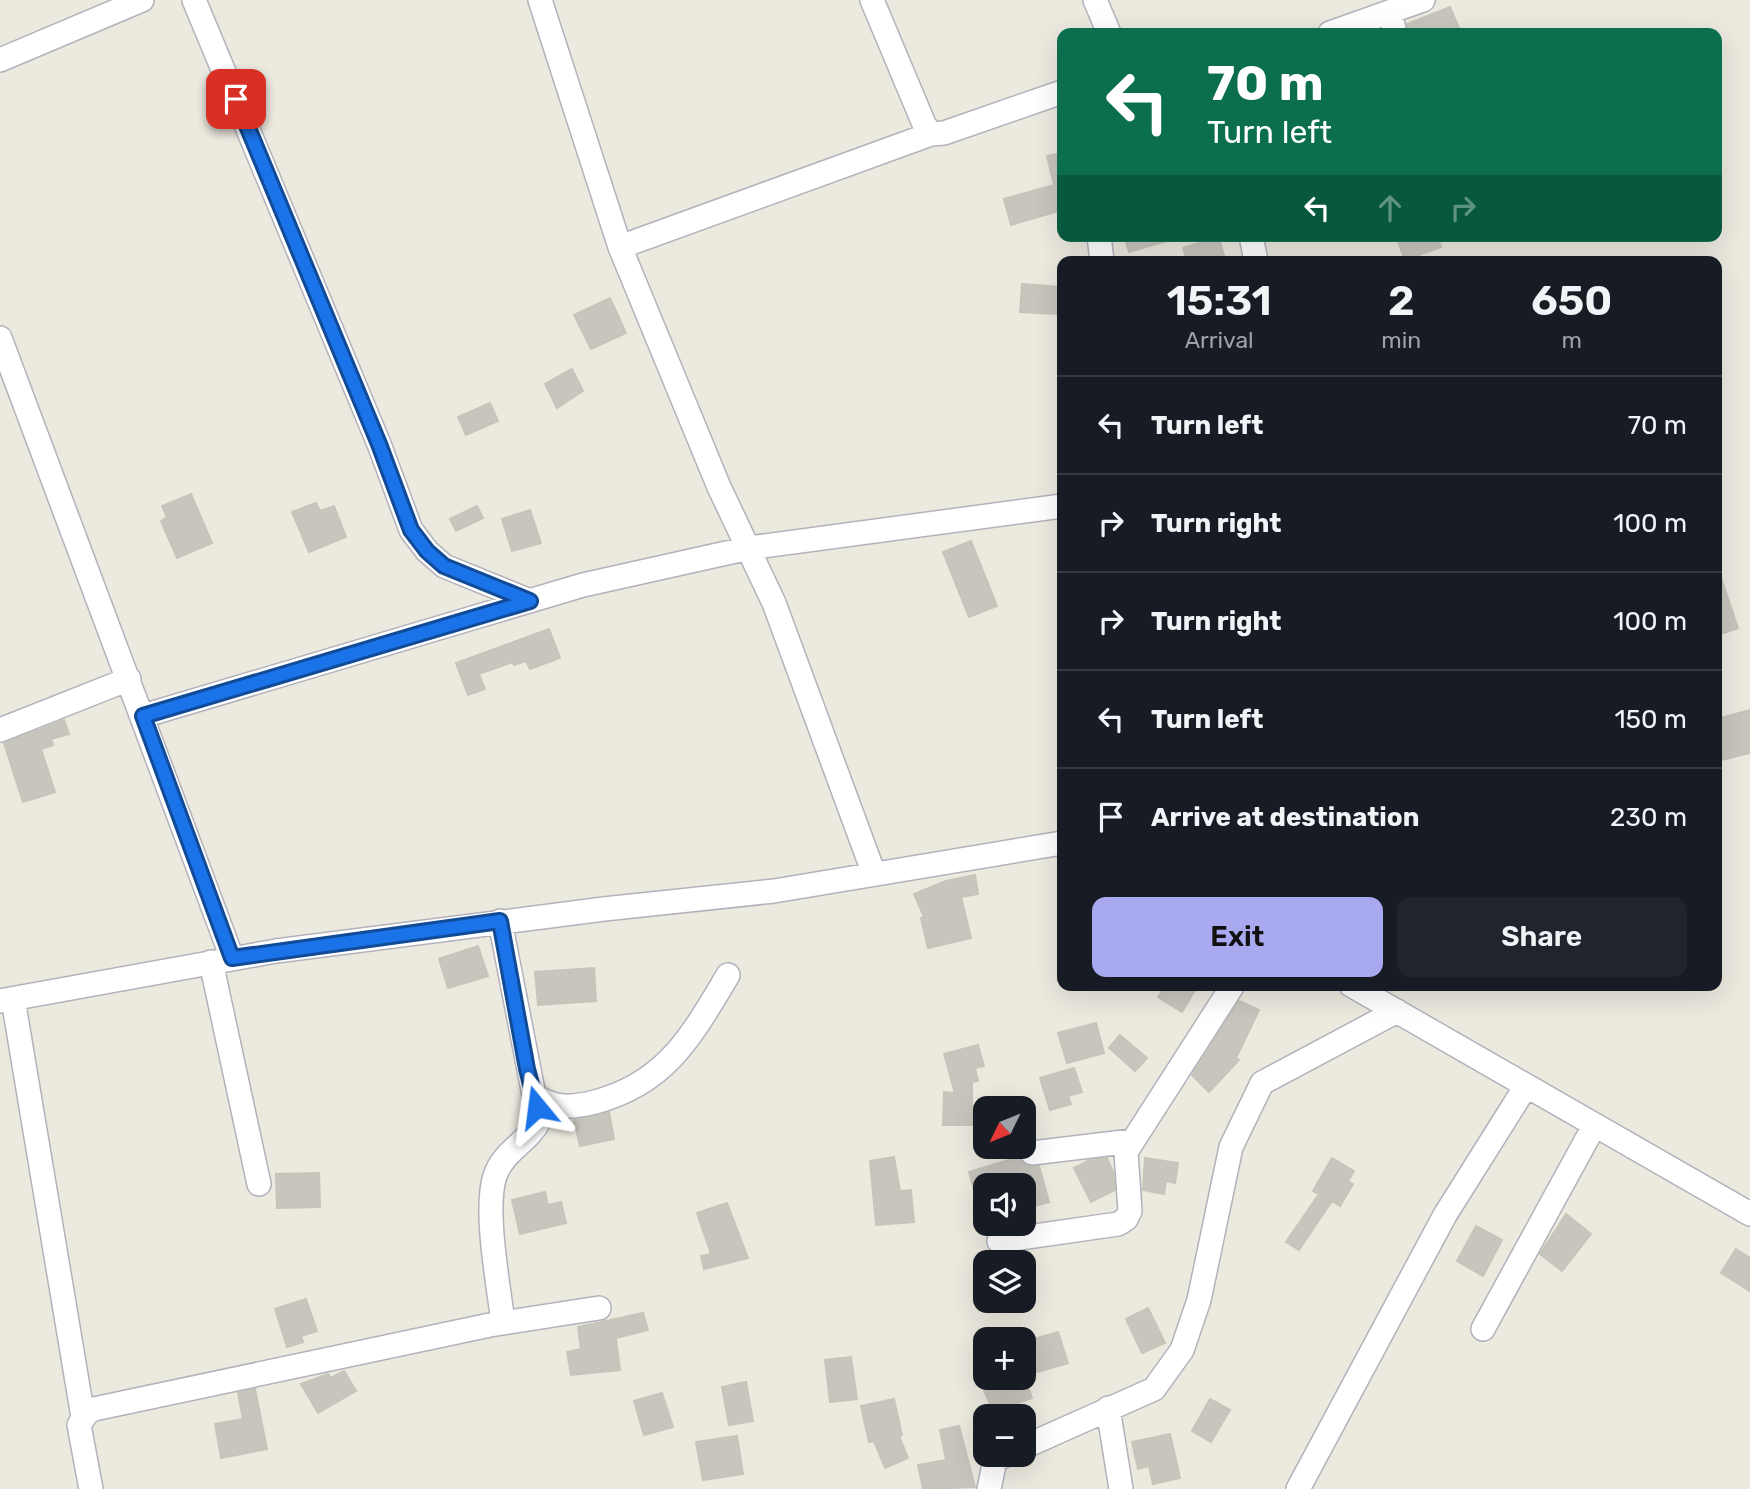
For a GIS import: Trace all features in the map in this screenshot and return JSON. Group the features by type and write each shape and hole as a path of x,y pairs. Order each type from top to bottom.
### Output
{"street":[{"path":"0,60 142,0"},
{"path":"194,0 379,444 411,530 427,551 444,566 530,601"},
{"path":"540,0 620,247 714,476 774,603 874,874"},
{"path":"872,0 924,124 931,134"},
{"path":"1095,0 1107,28"},
{"path":"1361,28 1392,23 1423,0"},
{"path":"620,247 931,134 944,133 1057,94"},
{"path":"0,338 143,716 222,960 259,1184"},
{"path":"143,716 583,585 749,548 1057,507"},
{"path":"0,730 129,679"},
{"path":"83,1417 7,1000 222,960 500,921 774,891 1057,844"},
{"path":"500,921 538,1121 509,1152 496,1172 492,1187 491,1207 503,1323"},
{"path":"534,1095 549,1105 567,1107 614,1097 649,1080 680,1048 728,975"},
{"path":"999,1241 1118,1224 1126,1219 1130,1211 1125,1164 1132,1141 1229,991"},
{"path":"1362,991 1594,1126 1747,1204"},
{"path":"1036,1441 1154,1390 1182,1350 1199,1300 1231,1147 1262,1083 1397,1011"},
{"path":"1298,1489 1445,1215 1526,1086"},
{"path":"1483,1329 1594,1126"},
{"path":"1036,1153 1132,1141"},
{"path":"91,1489 79,1425 83,1417 94,1409 503,1323 599,1308"},
{"path":"1108,1408 1121,1489"},
{"path":"989,1489 994,1467"}],"building":[{"path":"1450,7 1459,28 1408,28 1407,24"},
{"path":"1057,154 1057,211 1011,225 1004,199 1054,185 1047,156"},
{"path":"1126,242 1163,242 1129,252"},
{"path":"1202,242 1220,242 1224,256 1185,256 1183,248"},
{"path":"1398,242 1439,242 1441,247 1416,256 1404,256"},
{"path":"1022,284 1057,287 1057,314 1020,312"},
{"path":"610,298 626,333 591,349 574,315"},
{"path":"572,369 583,391 557,408 545,384"},
{"path":"490,403 498,421 466,435 458,417"},
{"path":"191,494 212,543 177,558 161,521 167,517 162,506"},
{"path":"316,503 320,511 334,506 346,537 309,552 292,512"},
{"path":"477,506 483,518 456,531 450,519"},
{"path":"530,510 541,543 512,551 502,519"},
{"path":"971,541 997,606 969,617 943,552"},
{"path":"1722,581 1738,628 1722,633"},
{"path":"549,629 560,658 530,669 526,661 514,665 513,662 479,674 485,689 468,695 456,663"},
{"path":"1750,710 1750,753 1722,760 1722,718"},
{"path":"64,720 69,734 51,739 53,745 41,749 55,792 23,802 4,743"},
{"path":"975,875 978,894 961,897 971,938 928,948 921,918 924,917 914,894 946,881"},
{"path":"478,946 488,976 448,988 439,959"},
{"path":"594,968 596,1001 538,1005 535,972"},
{"path":"1162,991 1194,991 1182,1012 1158,997"},
{"path":"1239,1001 1259,1010 1236,1058 1239,1060 1209,1092 1192,1075"},
{"path":"1096,1023 1104,1053 1067,1063 1058,1033"},
{"path":"1120,1035 1147,1058 1135,1071 1109,1048"},
{"path":"978,1045 984,1066 975,1068 978,1081 972,1082 972,1125 943,1125 944,1092 955,1093 944,1054"},
{"path":"1074,1068 1082,1092 1068,1096 1071,1104 1050,1110 1040,1078"},
{"path":"609,1112 614,1139 580,1146 574,1120"},
{"path":"894,1157 900,1191 911,1190 914,1222 876,1225 870,1161"},
{"path":"1107,1158 1113,1172 1115,1190 1091,1202 1074,1168 1090,1160"},
{"path":"1145,1158 1178,1163 1175,1183 1166,1181 1164,1194 1143,1190"},
{"path":"1332,1158 1354,1171 1348,1181 1353,1184 1340,1206 1332,1201 1299,1250 1286,1242 1319,1194 1313,1191"},
{"path":"1021,1159 1026,1166 1039,1166 1049,1202 1036,1206 1036,1173 973,1173 973,1186 969,1172"},
{"path":"319,1173 320,1207 277,1208 276,1174"},
{"path":"545,1192 548,1205 561,1202 566,1223 520,1234 512,1200"},
{"path":"727,1203 748,1258 704,1269 701,1256 711,1254 697,1213"},
{"path":"1566,1214 1591,1234 1562,1271 1540,1254"},
{"path":"1476,1226 1502,1240 1483,1276 1457,1261"},
{"path":"1736,1249 1750,1258 1750,1291 1721,1273"},
{"path":"306,1299 317,1331 301,1336 303,1342 287,1347 275,1309"},
{"path":"1148,1308 1165,1343 1142,1353 1126,1319"},
{"path":"643,1313 648,1330 616,1338 620,1370 571,1375 567,1352 581,1349 578,1327"},
{"path":"1058,1332 1068,1363 1036,1372 1036,1338"},
{"path":"851,1357 857,1399 830,1402 825,1360"},
{"path":"344,1371 356,1391 318,1413 301,1384 328,1374 331,1378"},
{"path":"746,1382 753,1421 729,1425 722,1387"},
{"path":"255,1389 267,1449 221,1458 215,1424 243,1419 238,1393"},
{"path":"984,1390 1029,1390 1032,1398 1015,1404 990,1404"},
{"path":"662,1393 673,1427 644,1435 634,1401"},
{"path":"894,1399 902,1435 899,1436 908,1458 885,1468 874,1441 869,1442 861,1406"},
{"path":"1210,1399 1230,1410 1211,1442 1192,1431"},
{"path":"959,1426 975,1487 923,1489 918,1465 946,1460 940,1430"},
{"path":"1170,1434 1180,1478 1153,1484 1149,1466 1138,1469 1132,1442"},
{"path":"737,1436 743,1474 703,1480 696,1442"}],"route":[{"path":"236,99 379,444 411,530 427,551 444,566 530,601 143,716 232,958 500,921 527,1069 537,1107"}]}
